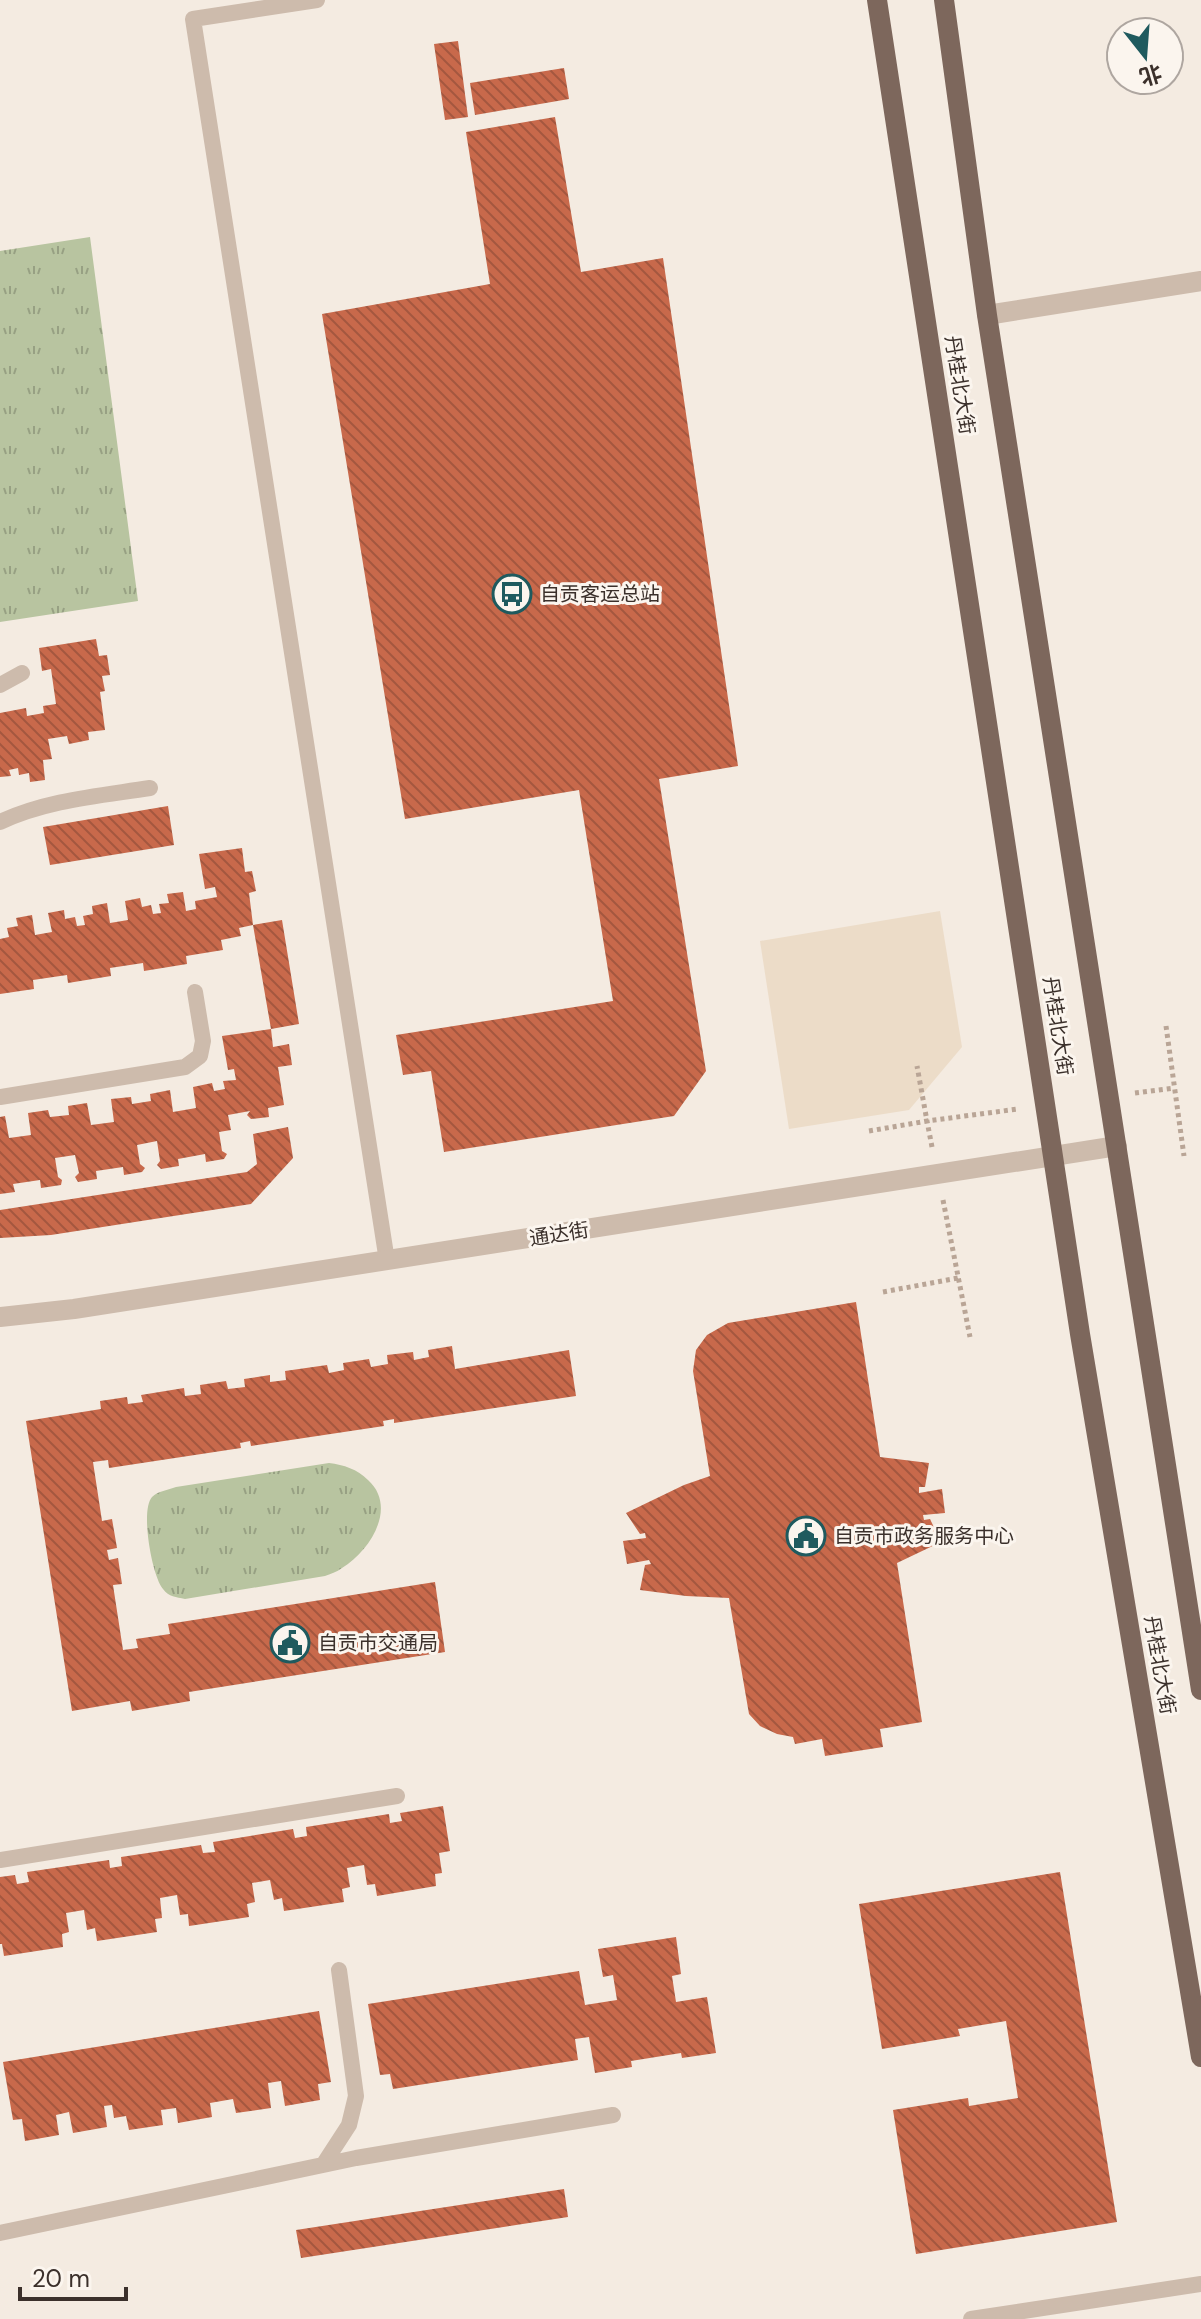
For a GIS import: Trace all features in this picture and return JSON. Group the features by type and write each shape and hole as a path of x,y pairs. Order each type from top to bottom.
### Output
{"main road":[{"name":"丹桂北大街","path":"877,0 1080,1334 1201,2057"},
{"name":"丹桂北大街","path":"944,0 987,315 1201,1690"}],"street":[{"path":"987,315 1201,281"},
{"name":"通达街","path":"0,1317 74,1309 1117,1146"}],"lane":[{"path":"317,0 193,19 387,1261"},
{"path":"0,685 22,673"},
{"path":"0,822 48,803 150,788"},
{"path":"0,1097 185,1067 200,1056 203,1041 195,992"},
{"path":"0,1860 397,1796"},
{"path":"323,2165 349,2125 356,2096 339,1970"},
{"path":"0,2225 0,2233 323,2165 613,2115"},
{"path":"971,2319 1201,2284"}],"path":[{"path":"1166,1026 1184,1156"},
{"path":"869,1131 927,1121 917,1066"},
{"path":"883,1292 958,1278 970,1337"}],"green space":[{"path":"90,237 138,601 0,622 0,251"},
{"path":"329,1463 350,1468 364,1476 377,1491 381,1503 377,1528 370,1540 338,1571 325,1576 185,1599 170,1595 163,1589 155,1571 147,1528 149,1504 154,1495 176,1487"}],"shaded area":[{"path":"940,911 962,1047 909,1110 789,1129 760,941"}],"building":[{"path":"458,41 468,117 445,120 434,44"},
{"path":"564,68 569,99 475,115 470,83"},
{"path":"555,117 581,272 663,258 738,766 659,779 706,1071 674,1116 444,1152 431,1071 403,1075 396,1035 613,1001 579,790 405,819 322,314 490,284 466,132"},
{"path":"96,639 99,656 107,655 110,675 102,676 105,691 100,692 105,730 88,732 89,740 69,744 67,736 48,739 52,759 43,760 45,780 30,782 29,773 19,775 18,768 9,770 11,776 0,777 0,713 26,708 27,716 44,713 43,706 56,704 51,669 42,671 39,648"},
{"path":"168,806 174,845 50,865 43,827"},
{"path":"242,848 245,872 252,871 256,891 249,893 253,925 239,928 241,936 221,940 223,950 186,956 187,964 144,971 143,963 110,968 111,976 68,983 67,975 33,980 34,989 0,994 0,939 9,937 7,928 18,926 16,918 32,915 35,935 52,932 48,913 64,910 65,919 75,917 77,926 85,925 83,916 93,914 92,906 107,903 110,923 128,920 125,901 140,898 142,907 151,905 153,914 161,913 159,904 169,903 167,894 183,892 186,911 196,909 195,901 217,897 215,887 205,889 199,854"},
{"path":"282,920 299,1024 271,1029 253,925"},
{"path":"271,1029 273,1047 289,1044 292,1065 278,1067 284,1105 268,1108 269,1117 251,1119 247,1115 250,1111 228,1115 231,1130 219,1132 222,1151 227,1154 224,1159 206,1162 205,1154 178,1159 179,1166 161,1169 157,1165 160,1161 157,1141 137,1145 140,1164 145,1168 142,1172 124,1175 123,1167 96,1171 97,1179 78,1182 75,1177 79,1173 75,1155 55,1158 61,1185 41,1188 40,1180 13,1184 15,1192 0,1194 0,1117 5,1116 9,1138 31,1135 28,1113 48,1110 50,1117 69,1115 68,1106 87,1103 91,1125 114,1122 111,1099 131,1097 132,1104 151,1101 150,1094 170,1090 173,1112 196,1108 193,1087 212,1083 214,1091 225,1089 223,1081 236,1080 234,1069 228,1070 222,1036"},
{"path":"288,1127 293,1158 251,1204 51,1235 0,1238 0,1210 247,1172 257,1164 253,1134"},
{"name":"自贡市政务服务中心","path":"856,1302 880,1457 929,1463 925,1487 919,1487 919,1493 942,1489 945,1513 923,1515 924,1520 930,1519 941,1542 897,1563 922,1722 880,1729 883,1747 825,1756 822,1739 795,1744 793,1737 760,1726 749,1714 729,1598 640,1590 645,1565 651,1564 649,1560 627,1564 623,1541 646,1538 626,1513 710,1476 693,1371 696,1350 707,1335 728,1323"},
{"path":"452,1346 455,1369 569,1350 576,1396 394,1423 394,1419 383,1421 384,1426 251,1446 250,1441 240,1443 241,1448 109,1468 108,1460 93,1462 102,1521 112,1519 117,1548 107,1550 109,1560 118,1558 122,1584 113,1585 123,1650 138,1648 136,1639 170,1634 168,1624 435,1582 445,1652 189,1692 190,1701 132,1711 130,1701 72,1711 26,1421 101,1409 100,1401 127,1397 128,1404 143,1402 141,1395 184,1388 185,1396 201,1394 200,1385 226,1381 228,1389 245,1387 244,1379 270,1375 270,1382 286,1380 285,1371 327,1365 329,1373 344,1370 343,1363 369,1359 371,1367 388,1364 387,1355 413,1352 414,1360 429,1357 428,1350"},
{"path":"443,1806 450,1851 439,1853 442,1873 435,1874 436,1886 377,1896 375,1884 367,1885 364,1865 347,1868 350,1887 342,1889 344,1902 284,1911 282,1898 274,1900 270,1880 252,1883 255,1902 247,1904 249,1917 189,1926 188,1914 180,1915 177,1895 160,1898 162,1918 155,1919 157,1932 97,1941 95,1928 87,1930 84,1910 66,1913 69,1932 62,1934 63,1947 4,1956 0,1944 0,1877 15,1875 17,1884 29,1882 27,1872 109,1860 110,1868 122,1866 121,1857 201,1845 203,1853 215,1852 213,1842 293,1829 295,1838 307,1836 306,1827 389,1814 390,1823 402,1821 400,1813"},
{"path":"1060,1872 1117,2222 916,2254 893,2110 968,2098 969,2106 1018,2098 1006,2021 958,2029 960,2036 882,2049 859,1904"},
{"path":"676,1937 681,1974 672,1976 676,2002 707,1997 716,2053 682,2058 681,2053 631,2061 632,2067 595,2073 589,2037 575,2039 578,2060 393,2089 390,2074 380,2075 368,2004 579,1971 585,2005 617,2000 613,1975 603,1977 598,1949"},
{"path":"319,2011 331,2082 318,2084 320,2100 285,2106 281,2081 268,2083 271,2108 236,2113 233,2099 210,2103 212,2117 178,2123 176,2108 161,2110 163,2125 129,2130 126,2116 114,2118 112,2105 104,2106 107,2127 73,2133 69,2112 56,2115 59,2135 25,2141 22,2119 13,2120 3,2062"},
{"path":"564,2189 568,2217 301,2258 296,2230"}],"place":[{"name":"自贡客运总站","path":"512,594"},
{"name":"自贡市政务服务中心","path":"806,1536"},
{"name":"自贡市交通局","path":"290,1643"}]}
